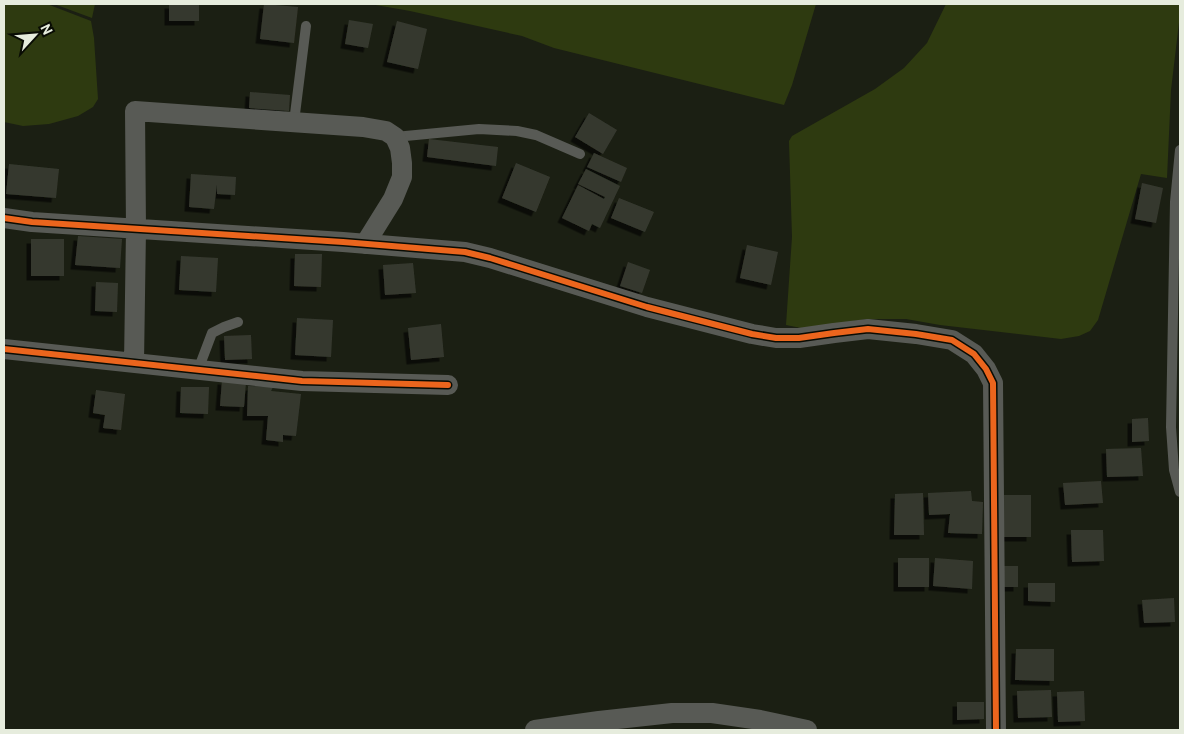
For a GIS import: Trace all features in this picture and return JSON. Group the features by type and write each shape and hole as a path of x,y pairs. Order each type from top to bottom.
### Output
{"street":[{"path":"134,363 136,229 134,111 363,127 386,131 395,137 400,148 402,177 393,199 365,244"},
{"path":"4,218 32,222 465,252 647,307 752,334 776,338 799,338 868,329 952,340 974,354 986,369 993,383 996,730"},
{"path":"4,349 302,381 448,385"},
{"path":"536,730 672,713 712,713 760,720 807,730"}],"lane":[{"path":"294,122 306,26"},
{"path":"395,137 479,129 517,132 536,135 580,154"},
{"path":"1180,150 1175,202 1171,427 1174,470 1180,492"},
{"path":"198,370 212,333 238,322"}],"green space":[{"path":"4,4 47,4 91,21 98,99 93,107 78,116 49,124 23,126 4,122"},
{"path":"54,4 95,4 92,18"},
{"path":"370,4 816,4 792,85 784,105 554,48 522,36"},
{"path":"946,4 1180,4 1171,90 1167,178 1141,174 1098,320 1090,331 1079,336 1061,339 940,325 906,319 867,319 801,328 786,325 792,237 789,141 792,136 875,89 904,68 927,43"}],"building":[{"path":"169,4 199,4 199,21 169,21"},
{"path":"264,4 298,7 294,43 260,39"},
{"path":"349,20 373,24 368,48 345,44"},
{"path":"397,21 427,29 418,69 387,62"},
{"path":"250,92 290,95 289,111 249,108"},
{"path":"589,113 617,130 603,154 575,137"},
{"path":"429,139 498,147 496,166 427,157"},
{"path":"594,153 627,168 621,182 587,167"},
{"path":"516,163 550,177 536,212 502,198"},
{"path":"9,164 59,169 56,198 6,194"},
{"path":"586,169 620,186 600,228 592,224 589,231 562,218 578,185 604,199 605,197 578,184"},
{"path":"191,174 236,177 235,195 217,194 217,184 214,209 189,207"},
{"path":"1142,183 1163,188 1156,223 1135,219"},
{"path":"619,198 654,212 645,232 611,218"},
{"path":"78,236 122,239 120,268 75,265"},
{"path":"31,239 64,239 64,276 31,276"},
{"path":"747,245 778,252 771,285 740,278"},
{"path":"295,254 322,254 321,287 294,286"},
{"path":"181,256 218,258 216,292 179,290"},
{"path":"628,262 650,270 642,293 620,286"},
{"path":"413,263 416,293 385,295 383,265"},
{"path":"96,282 118,283 117,312 95,311"},
{"path":"297,318 333,320 331,357 295,355"},
{"path":"441,324 444,357 411,360 408,328"},
{"path":"251,335 252,359 225,360 224,336"},
{"path":"222,380 246,382 244,407 220,406"},
{"path":"248,386 273,387 271,391 301,394 296,436 283,435 283,442 266,440 268,416 247,416"},
{"path":"181,387 209,387 208,414 180,413"},
{"path":"96,390 125,394 121,430 103,428 105,415 93,413"},
{"path":"1148,418 1149,441 1132,442 1132,419"},
{"path":"1141,448 1143,476 1107,477 1106,449"},
{"path":"1101,481 1103,503 1065,505 1063,483"},
{"path":"971,491 972,501 983,502 982,534 948,533 950,514 929,515 928,493"},
{"path":"923,493 924,535 894,535 895,494"},
{"path":"1004,495 1031,495 1031,537 1003,537"},
{"path":"1071,530 1103,530 1104,561 1072,562"},
{"path":"898,558 929,558 929,587 898,587"},
{"path":"935,558 973,561 972,589 933,586"},
{"path":"1001,566 1018,566 1018,587 1001,587"},
{"path":"1028,583 1055,583 1055,602 1028,601"},
{"path":"1174,598 1175,622 1144,623 1142,600"},
{"path":"1016,649 1054,649 1054,681 1015,680"},
{"path":"1051,690 1052,717 1018,718 1017,691"},
{"path":"1084,691 1085,721 1058,722 1057,692"},
{"path":"957,702 984,702 984,719 957,720"}],"cycle path":[{"path":"4,218 32,222 343,242 465,252 647,307 752,334 776,338 799,338 868,329 952,340 974,354 986,369 993,383 996,730"},
{"path":"4,349 302,381 448,385"}]}
